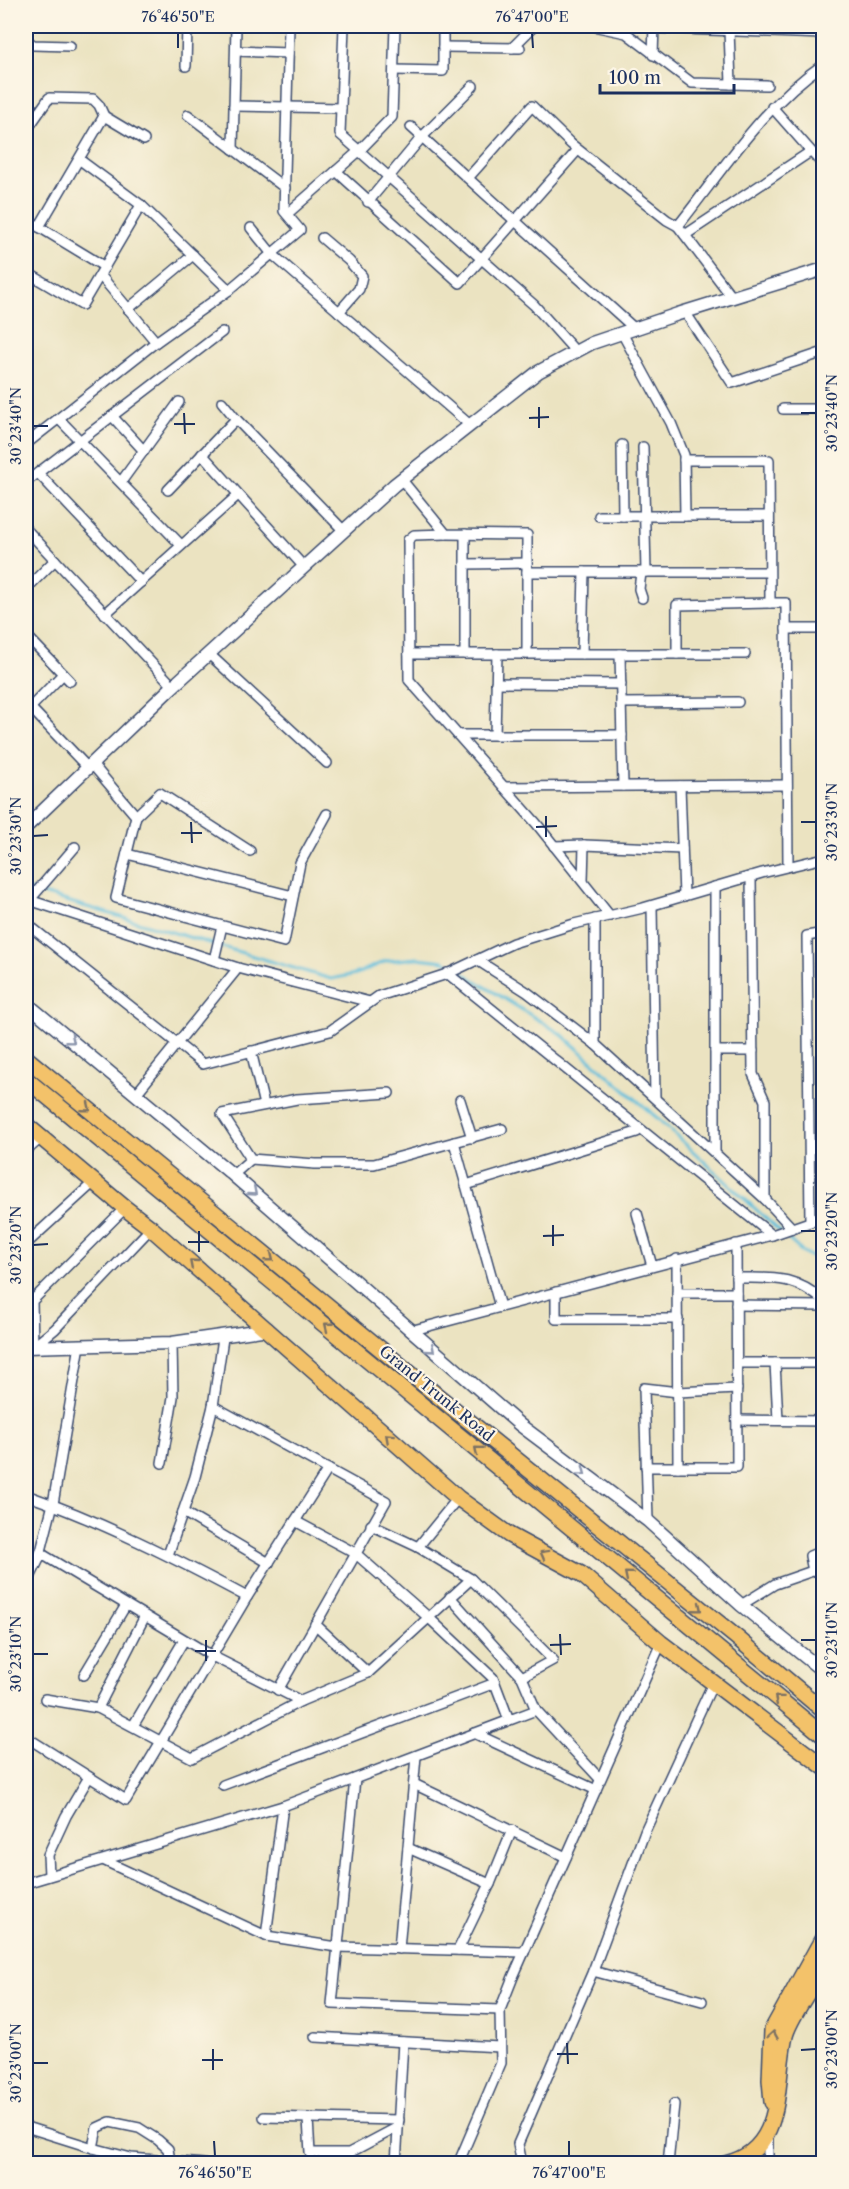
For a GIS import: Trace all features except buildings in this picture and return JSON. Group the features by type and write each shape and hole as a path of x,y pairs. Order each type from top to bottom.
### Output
{"main road":[{"name":"Grand Trunk Road","path":"26,1058 457,1412 736,1637 824,1712"},
{"name":"Grand Trunk Road","path":"26,1079 824,1736"},
{"path":"26,1125 151,1227 458,1498 509,1535 581,1574 661,1643 824,1767"},
{"path":"773,2114 770,2080 772,2030 824,1936"},
{"path":"724,2163 734,2162 747,2155 768,2133 781,2082 786,2034 824,1967"}],"street":[{"path":"186,66 187,26"},
{"path":"233,149 236,26"},
{"path":"26,444 156,342 229,290 300,230 284,210 289,26"},
{"path":"344,26 340,134 534,305 576,352"},
{"path":"287,214 359,151 392,117 395,26"},
{"path":"394,70 443,72 443,26"},
{"path":"443,47 516,48 534,26"},
{"path":"593,26 626,33 692,83 767,85"},
{"path":"653,55 654,27 791,29 824,34"},
{"path":"731,84 735,29"},
{"path":"26,39 33,45 70,46"},
{"path":"236,51 288,53"},
{"path":"678,226 772,107 808,74 824,64"},
{"path":"368,202 422,137 472,86"},
{"path":"26,131 49,98 93,99 104,116 144,140"},
{"path":"234,106 341,108"},
{"path":"468,178 532,106 571,144 666,220 678,226 732,297"},
{"path":"772,107 824,166"},
{"path":"188,115 285,188"},
{"path":"39,227 104,116"},
{"path":"411,127 635,328"},
{"path":"336,171 460,283 576,152"},
{"path":"685,235 810,152"},
{"path":"80,160 141,205 229,290"},
{"path":"26,272 82,305 141,205"},
{"path":"26,219 102,271 128,309 156,342"},
{"path":"251,228 272,254 470,424"},
{"path":"322,238 362,276 359,289 339,312"},
{"path":"128,309 193,255"},
{"path":"26,827 173,686 344,531 470,424 538,372 592,344 635,328 824,269"},
{"path":"685,312 732,383 824,352"},
{"path":"26,482 222,332"},
{"path":"622,333 671,423 684,460 685,516"},
{"path":"121,482 179,402"},
{"path":"222,402 344,531"},
{"path":"783,410 824,409"},
{"path":"112,416 144,451"},
{"path":"59,419 181,546"},
{"path":"168,490 236,419"},
{"path":"622,445 623,516"},
{"path":"642,598 639,589 643,572 646,516 643,447"},
{"path":"202,454 304,567"},
{"path":"684,460 768,460 770,603"},
{"path":"38,473 141,582"},
{"path":"402,480 446,534"},
{"path":"105,614 238,495"},
{"path":"599,516 769,516"},
{"path":"26,529 173,686"},
{"path":"465,534 465,654"},
{"path":"527,654 527,535 414,535 408,540 409,680 504,787 610,916"},
{"path":"26,589 55,561"},
{"path":"465,564 584,572 770,572"},
{"path":"582,654 584,572"},
{"path":"677,654 677,605 786,603 788,866"},
{"path":"786,629 824,629"},
{"path":"26,635 66,677 28,706 90,766 136,816"},
{"path":"209,654 327,763"},
{"path":"409,654 746,654"},
{"path":"495,735 497,654"},
{"path":"620,654 623,786"},
{"path":"496,683 621,684"},
{"path":"621,703 738,702"},
{"path":"458,735 622,735"},
{"path":"504,787 788,785"},
{"path":"681,786 684,896"},
{"path":"250,851 159,793 136,816 116,898 284,942 300,863 327,814"},
{"path":"583,881 584,845"},
{"path":"554,846 682,849"},
{"path":"75,847 29,900 215,956 238,968 370,1002"},
{"path":"127,854 293,896"},
{"path":"26,923 202,1064 330,1031 379,996 449,972 513,943 652,906 751,876 824,858"},
{"path":"751,876 753,1074 765,1101 765,1198"},
{"path":"715,887 715,1153"},
{"path":"652,906 655,1098"},
{"path":"595,920 595,1044"},
{"path":"215,956 222,926"},
{"path":"810,1222 807,936 824,933"},
{"path":"477,960 526,992 595,1044 765,1198 789,1229"},
{"path":"136,1094 238,968"},
{"path":"449,972 774,1234"},
{"path":"26,1003 233,1175 520,1425 648,1521 741,1605 824,1672"},
{"path":"251,1051 264,1105"},
{"path":"715,1051 753,1051"},
{"path":"251,1159 222,1114 297,1099 390,1093"},
{"path":"460,1100 472,1137"},
{"path":"233,1175 251,1159 315,1164 374,1164 502,1129"},
{"path":"466,1185 638,1132"},
{"path":"26,1151 42,1137"},
{"path":"454,1142 500,1307"},
{"path":"26,1244 32,1236 94,1182"},
{"path":"29,1347 32,1301 125,1208"},
{"path":"637,1213 652,1266"},
{"path":"411,1331 774,1234 823,1218"},
{"path":"29,1347 55,1329 151,1227"},
{"path":"646,1467 737,1467 736,1244"},
{"path":"677,1259 678,1467"},
{"path":"736,1278 790,1280 809,1289 824,1303"},
{"path":"556,1292 556,1319 678,1319"},
{"path":"677,1293 736,1293"},
{"path":"736,1305 824,1303"},
{"path":"29,1347 172,1344 268,1329"},
{"path":"168,1555 195,1477 213,1406 222,1338"},
{"path":"162,1462 173,1397 172,1344"},
{"path":"26,1586 40,1556 52,1504 80,1345"},
{"path":"737,1363 824,1363"},
{"path":"775,1363 778,1420"},
{"path":"648,1521 644,1388 678,1392 737,1389"},
{"path":"213,1406 386,1502 278,1690"},
{"path":"737,1420 824,1421"},
{"path":"26,1749 28,1739 126,1800 247,1597 328,1469"},
{"path":"26,1495 52,1504 168,1555 247,1597"},
{"path":"418,1547 458,1498"},
{"path":"183,1512 269,1563"},
{"path":"295,1521 355,1553 428,1617 493,1678 509,1720"},
{"path":"372,1526 418,1547 471,1579 553,1660 522,1677"},
{"path":"813,1571 810,1556 824,1550"},
{"path":"26,1554 40,1556 212,1656 300,1701"},
{"path":"741,1605 775,1584 824,1567"},
{"path":"45,1699 98,1708 192,1758 300,1701 368,1672 471,1579"},
{"path":"450,1597 522,1677 536,1710 600,1779"},
{"path":"84,1675 126,1605"},
{"path":"98,1708 145,1616"},
{"path":"315,1624 368,1672"},
{"path":"133,1726 184,1640"},
{"path":"458,2163 501,2062 500,2010 661,1643"},
{"path":"223,1785 495,1683"},
{"path":"522,2163 518,2144 593,1971 645,1832 713,1683"},
{"path":"26,1883 283,1806 536,1710"},
{"path":"474,1733 596,1790"},
{"path":"399,1948 416,1756"},
{"path":"49,1875 48,1855 66,1816 89,1777"},
{"path":"356,1779 332,2004 500,2010"},
{"path":"414,1784 566,1857"},
{"path":"266,1936 283,1806"},
{"path":"458,1950 490,1884 512,1830"},
{"path":"408,1848 490,1884"},
{"path":"105,1861 266,1936 337,1947 524,1952"},
{"path":"593,1971 702,2001"},
{"path":"315,2037 500,2047"},
{"path":"396,2163 404,2042"},
{"path":"668,2163 674,2104"},
{"path":"264,2117 399,2123"},
{"path":"308,2119 310,2153 349,2153 399,2123"},
{"path":"93,2148 97,2128 110,2122 138,2128 158,2140 168,2149 170,2161"},
{"path":"26,2127 131,2158 156,2162 204,2163"},
{"path":"768,2133 769,2161 779,2163"}],"waterway":[{"path":"26,889 331,979 356,974 386,961 418,958 444,961 455,967"},
{"path":"460,971 561,1034 656,1117 800,1250 824,1265"}]}
